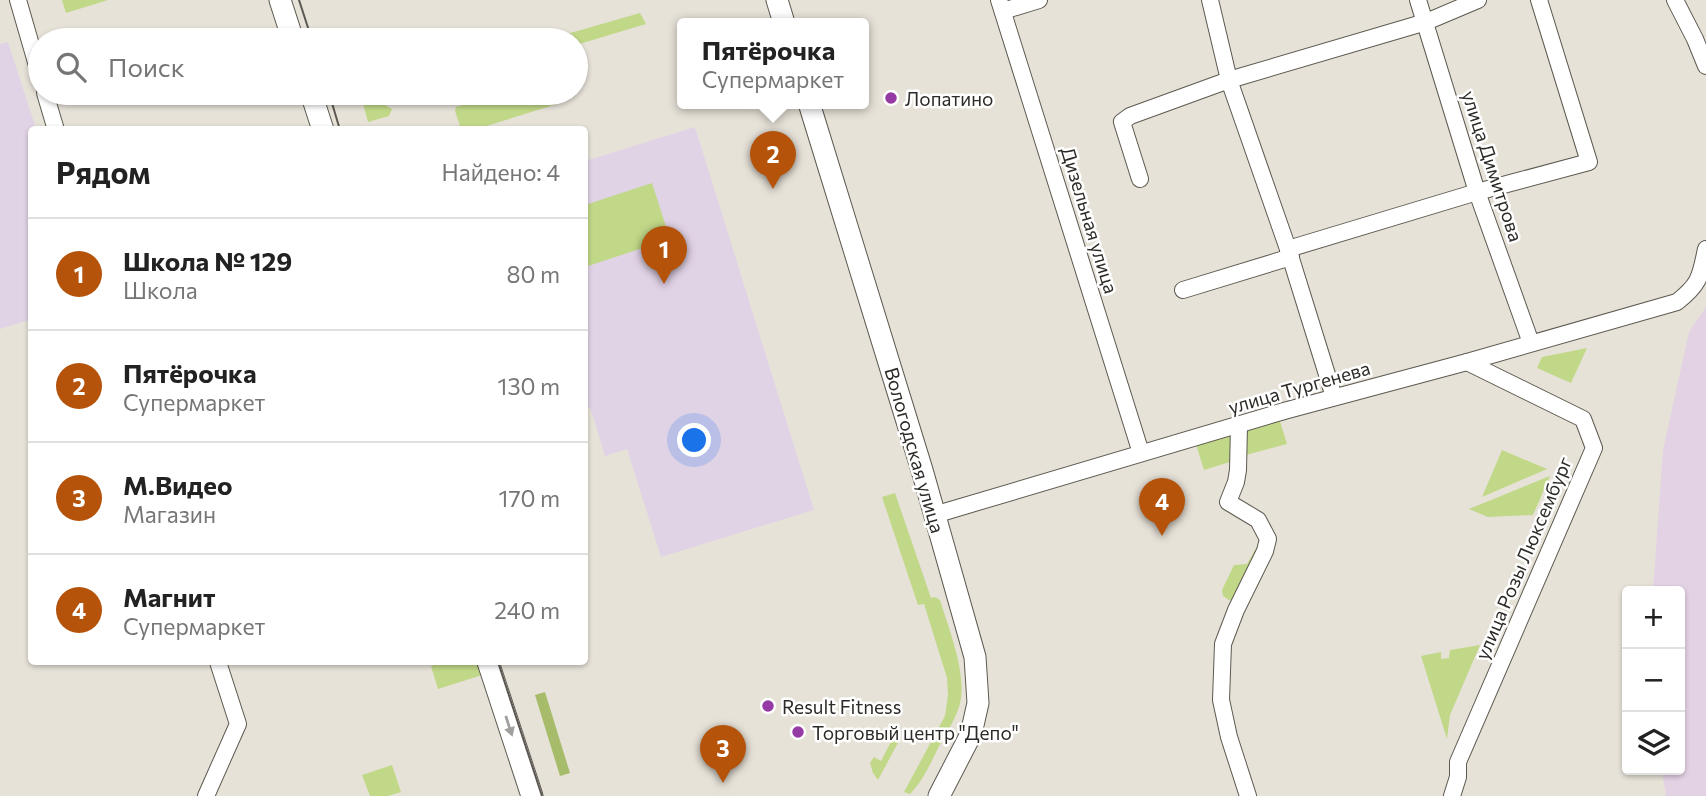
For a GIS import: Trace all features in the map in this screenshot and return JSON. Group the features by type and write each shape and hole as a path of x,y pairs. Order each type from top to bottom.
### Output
{"main road":[{"path":"280,0 289,28"},
{"path":"777,0 782,18"},
{"path":"315,105 322,126"},
{"name":"Вологодская улица","path":"811,109 925,480 975,657 978,704 971,734 939,796"},
{"path":"489,665 532,796"}],"street":[{"path":"18,0 28,35"},
{"path":"1001,6 1040,0"},
{"path":"1210,0 1229,80 1289,253 1334,397"},
{"name":"улица Димитрова","path":"1419,0 1477,192 1531,343"},
{"path":"1140,178 1122,122 1130,116 1229,80 1426,22 1478,0"},
{"path":"1183,290 1477,192 1589,162 1539,0"},
{"path":"1675,0 1706,66"},
{"name":"Дизельная улица","path":"1001,6 1141,453"},
{"path":"49,105 55,126"},
{"name":"улица Тургенева","path":"934,515 1334,397 1677,302 1698,283 1706,249"},
{"name":"улица Розы Люксембург","path":"1451,796 1458,778 1458,762 1594,448 1583,419 1467,362"},
{"path":"1238,425 1238,470 1228,502 1258,520 1268,539 1223,644 1221,700 1229,737 1248,796"},
{"path":"206,796 237,724 219,665"}],"shaded area":[{"path":"8,42 35,126 28,126 28,320 0,329 0,44"},
{"path":"695,127 814,510 661,557 627,449 605,456 588,407 588,160"},
{"path":"1706,307 1706,796 1666,796 1663,775 1685,775 1685,586 1653,586 1663,450 1689,332"}],"green space":[{"path":"62,0 108,0 66,13"},
{"path":"640,13 646,24 588,41 588,28"},
{"path":"363,105 385,105 392,109 389,116 368,122"},
{"path":"554,105 487,126 460,126 456,107"},
{"path":"652,183 670,239 588,266 588,204"},
{"path":"1587,348 1571,383 1537,368 1542,357"},
{"path":"1279,418 1287,444 1246,455 1246,427"},
{"path":"1229,431 1230,462 1204,470 1195,441"},
{"path":"1502,450 1547,469 1482,497"},
{"path":"1550,476 1533,515 1488,517 1469,509"},
{"path":"895,493 931,598 940,600 957,655 962,684 954,720 926,772 910,794 904,792 945,716 948,695 947,678 924,604 918,605 882,497"},
{"path":"1262,538 1265,541 1235,599 1229,600 1223,596 1222,590 1234,565 1247,564"},
{"path":"1480,645 1450,715 1447,739 1421,656 1441,652 1441,659 1449,658 1450,650"},
{"path":"482,665 483,674 438,689 431,666"},
{"path":"545,692 570,773 560,776 535,695"},
{"path":"894,736 900,739 878,780 870,763 874,757 881,761"},
{"path":"392,765 401,792 388,796 370,796 362,775"}],"tram line":[{"path":"299,0 308,28"},
{"path":"333,105 339,126"},
{"path":"499,665 542,796"}],"place":[{"name":"Лопатино","path":"891,98"},
{"name":"Пятёрочка","path":"773,189"},
{"name":"Школа № 129","path":"664,284"},
{"name":"Магнит","path":"1162,536"},
{"name":"Result Fitness","path":"768,706"},
{"name":"Торговый центр \"Депо\"","path":"798,732"},
{"name":"М.Видео","path":"723,783"}]}
